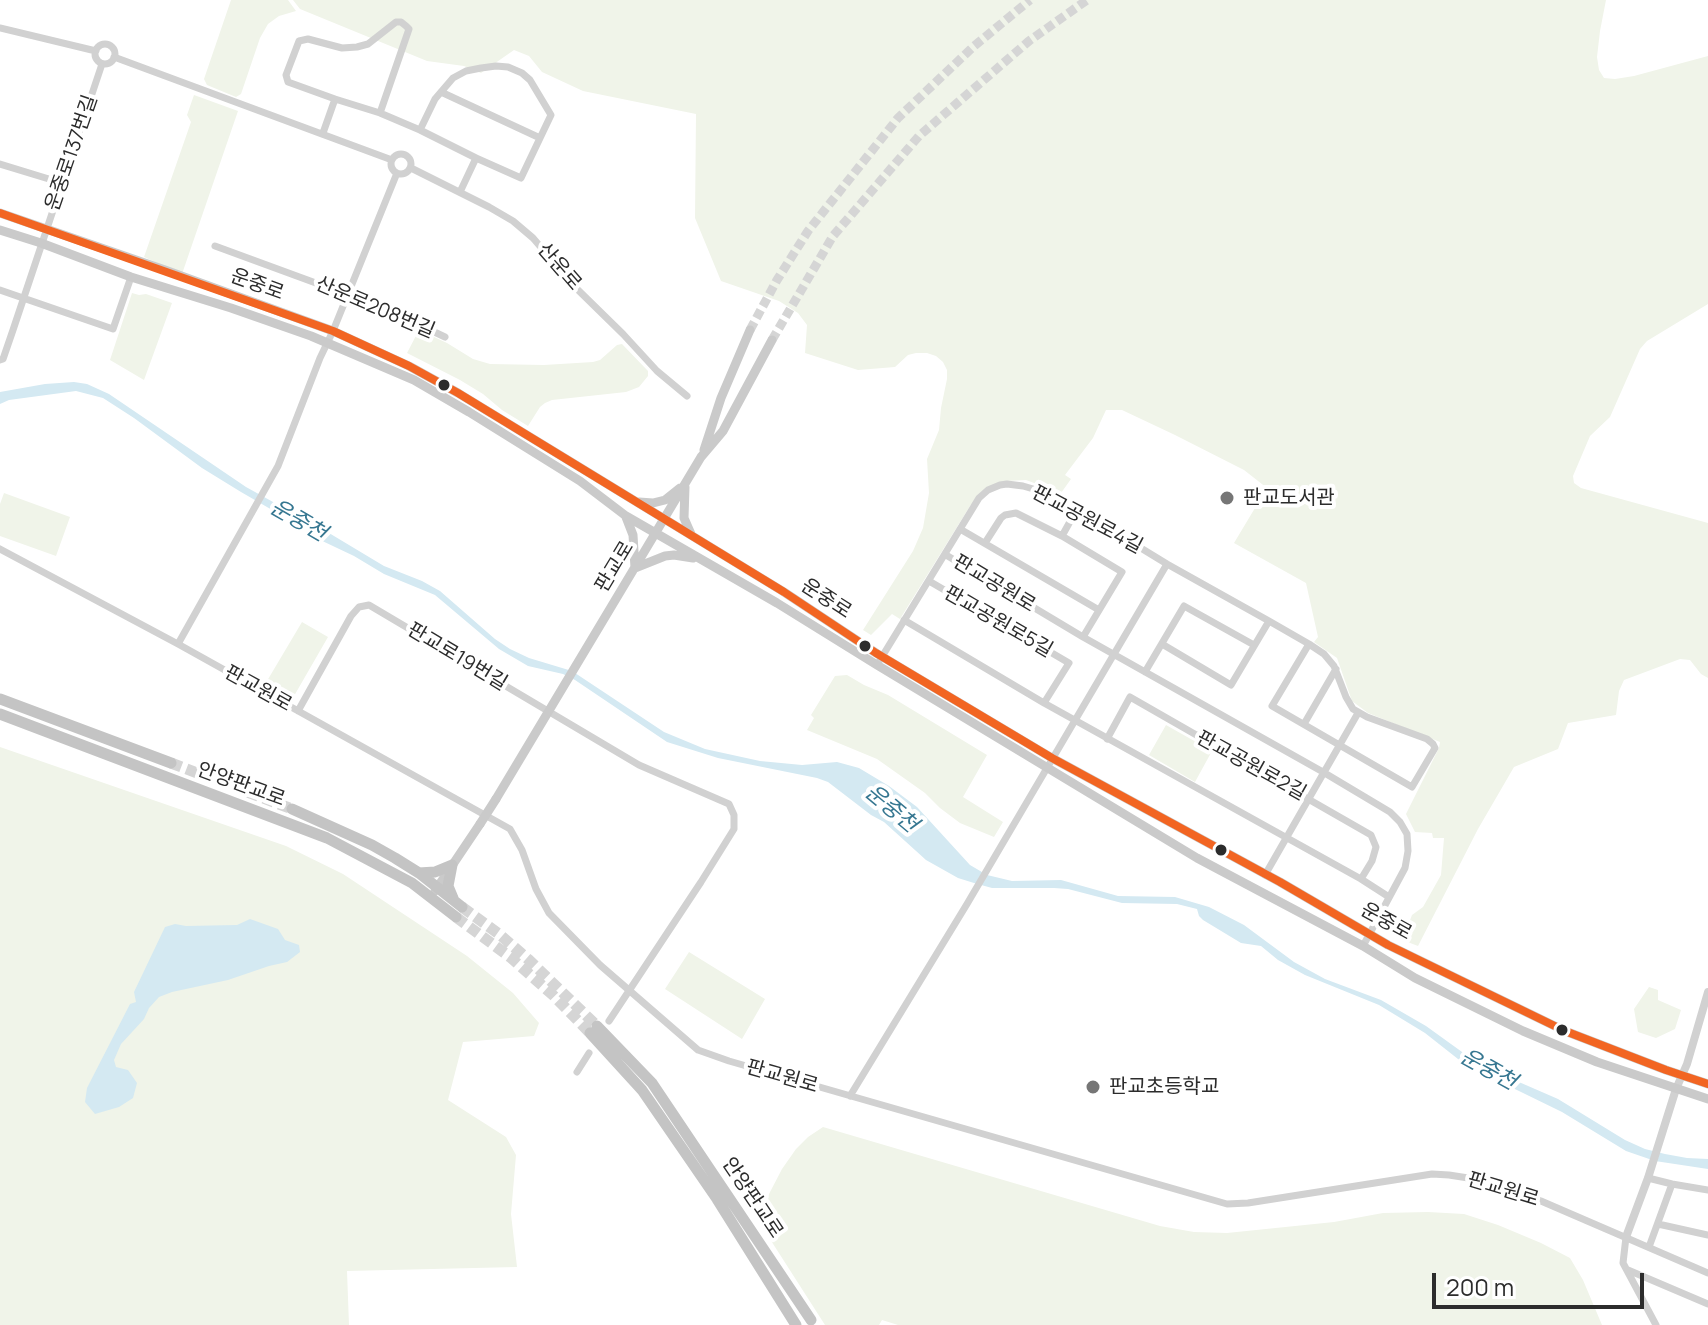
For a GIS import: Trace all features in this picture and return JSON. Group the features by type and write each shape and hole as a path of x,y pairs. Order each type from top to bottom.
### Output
{"main road":[{"name":"운중로","path":"0,213 333,331 409,366 784,592 880,661"},
{"name":"운중로","path":"0,230 328,342 396,371 580,481 626,516 696,558 880,661 1050,762 1197,858 1363,946 1415,978 1523,1031 1597,1062 1708,1099"},
{"name":"판교로","path":"549,712 701,457 721,398 750,330"},
{"name":"판교로","path":"701,457 723,431 772,340"},
{"path":"635,502 665,500 686,484"},
{"path":"686,484 683,507 686,525 701,543"},
{"path":"626,516 633,535 635,568 665,556 696,558"},
{"name":"안양판교로","path":"0,699 171,763"},
{"path":"434,892 549,712"},
{"name":"안양판교로","path":"0,714 327,838 434,892 458,909 448,886 452,865"},
{"name":"운중로","path":"1050,762 1265,875 1388,945 1565,1031 1708,1084"},
{"name":"안양판교로","path":"292,809 372,845 419,873 434,892"},
{"path":"419,873 435,872 452,865"},
{"name":"안양판교로","path":"599,1027 652,1083 811,1320"},
{"name":"안양판교로","path":"599,1027 717,1199 796,1325"}],"street":[{"path":"380,113 409,29 396,22 368,44 357,47 342,48 308,39 299,41 286,75 288,82 380,113 521,178 551,115 530,80 508,67 496,66 466,71 453,78 435,99 420,130"},
{"path":"0,28 96,51"},
{"path":"102,45 108,45 113,49 114,57 108,64 102,64 97,60 96,51 102,45"},
{"path":"114,57 392,160"},
{"name":"운중로137번길","path":"0,360 3,359 102,64"},
{"path":"441,92 540,138"},
{"path":"323,133 335,99"},
{"path":"399,154 406,155 411,168 407,173 397,173 391,166 392,160 399,154"},
{"path":"460,192 476,158"},
{"path":"0,164 62,183"},
{"name":"산운로","path":"411,168 513,221 533,238 575,287 657,371 687,396"},
{"path":"178,644 275,471 397,173"},
{"name":"산운로208번길","path":"215,246 347,295 445,337"},
{"path":"0,290 113,329 131,277"},
{"name":"판교공원로4길","path":"946,555 983,494 1007,484 1023,486 1077,509 1309,644 1324,654 1336,669"},
{"path":"1062,536 1077,509"},
{"path":"985,543 1005,515 1022,515 1122,572 1083,637"},
{"path":"960,529 1099,610"},
{"name":"판교원로","path":"0,549 510,829 549,913 600,965 698,1050 1216,1202 1238,1204 1432,1174 1493,1183 1708,1273"},
{"name":"판교공원로","path":"880,661 946,555 1083,637 1323,772 1390,812 1407,834 1405,868 1363,946"},
{"path":"850,1096 1167,564"},
{"name":"판교공원로5길","path":"929,581 1069,663 1044,703"},
{"name":"판교로19번길","path":"298,711 351,616 359,607 369,605 639,765 729,804 735,822 731,834 630,990 599,1027"},
{"path":"1145,672 1184,606 1254,645"},
{"path":"904,620 1107,739 1389,897"},
{"path":"1162,644 1231,685 1269,621"},
{"path":"1309,644 1272,706 1412,787 1435,748 1433,744 1358,713 1349,704 1336,669"},
{"path":"1304,724 1336,669"},
{"name":"판교공원로2길","path":"1107,739 1130,697 1371,835 1376,847 1361,879"},
{"path":"1265,875 1358,713"},
{"path":"1656,1325 1623,1263 1626,1237 1687,1064 1708,992"},
{"path":"577,1072 589,1053"},
{"path":"1648,1178 1708,1190"},
{"path":"1649,1247 1672,1184"},
{"path":"1658,1224 1708,1235"},
{"path":"1628,1270 1708,1304"}],"shaded area":[{"path":"231,0 288,0 296,11 279,16 268,24 260,38 241,94 236,97 207,85 204,79"},
{"path":"293,0 1606,0 1597,57 1604,78 1634,76 1708,56 1708,304 1647,341 1640,349 1610,417 1590,436 1573,476 1574,483 1581,488 1708,523 1708,678 1690,660 1680,659 1624,680 1619,691 1616,715 1568,723 1558,749 1514,767 1478,829 1418,946 1405,941 1412,915 1423,907 1441,875 1444,838 1433,838 1432,833 1415,832 1406,814 1440,742 1368,713 1352,701 1337,658 1314,642 1318,637 1306,583 1234,543 1267,488 1244,470 1175,435 1122,410 1106,410 1093,438 1065,475 1071,479 1061,493 1026,480 1006,481 982,491 900,619 892,614 871,635 863,630 913,551 923,528 929,493 927,459 939,430 947,379 943,362 927,353 916,353 908,355 895,367 858,370 805,353 807,325 798,313 779,301 721,281 695,218 696,114 583,91 542,72 529,56 514,50 481,73 464,66 427,61 300,9"},
{"path":"194,95 238,111 182,274 144,257 191,122 187,115"},
{"path":"132,293 146,294 172,303 144,380 110,360"},
{"path":"419,330 473,359 490,364 593,362 622,344 648,371 648,376 639,387 626,392 552,400 540,407 528,426 460,380 407,353"},
{"path":"4,493 70,517 56,556 0,536 0,504"},
{"path":"302,622 328,637 294,696 286,698 264,686"},
{"path":"847,675 888,695 987,755 963,797 1003,822 994,837 960,823 877,759 807,730 814,718 811,715 835,676"},
{"path":"1166,725 1212,751 1195,782 1149,755"},
{"path":"0,747 286,846 343,874 467,956 513,993 539,1023 534,1036 463,1042 448,1100 506,1137 516,1155 511,1214 517,1267 347,1271 349,1325 0,1325"},
{"path":"689,952 765,999 742,1039 665,989"},
{"path":"1649,987 1658,990 1658,1000 1681,1010 1675,1029 1656,1038 1638,1032 1634,1009"},
{"path":"823,1127 1160,1226 1194,1232 1227,1233 1334,1222 1383,1213 1464,1214 1498,1225 1570,1258 1602,1325 898,1325 882,1320 879,1325 825,1325 768,1236 765,1217 769,1194 782,1169 796,1149"}],"water":[{"name":"운중천","path":"74,382 109,394 246,487 384,566 440,591 510,649 572,671 664,732 705,749 760,761 802,765 837,762 859,768 917,807 970,865 987,875 1012,881 1061,880 1118,896 1175,897 1209,907 1244,925 1294,962 1325,979 1381,1000 1426,1026 1469,1057 1558,1099 1625,1140 1665,1154 1708,1159 1708,1169 1655,1161 1626,1151 1562,1112 1478,1071 1379,1005 1305,975 1261,946 1241,943 1203,920 1197,909 1177,904 1122,903 1068,889 992,888 958,878 926,860 884,822 828,782 718,758 667,742 575,680 528,666 499,649 435,595 384,574 316,538 202,468 103,398 76,391 9,400 0,404 0,392"},
{"path":"250,919 278,929 285,940 299,945 300,952 287,962 159,997 121,1044 114,1060 116,1067 128,1070 137,1083 133,1098 119,1107 95,1114 85,1102 87,1088 130,1004 136,1002 134,992 165,927 175,924 237,925"}],"tunnel":[{"path":"750,330 808,231 898,118 973,47 1030,0"},
{"path":"772,340 833,236 919,136 1029,41 1087,0"},
{"path":"171,763 292,809"},
{"path":"462,907 529,960 597,1026"},
{"path":"456,917 510,957 590,1033"}],"transit line":[{"path":"0,213 333,331 409,366 458,393 784,592 876,653 1052,758 1280,882 1388,945 1565,1031 1708,1084"}],"place":[{"name":"판교도서관","path":"1227,498"},
{"name":"판교초등학교","path":"1093,1087"}]}
